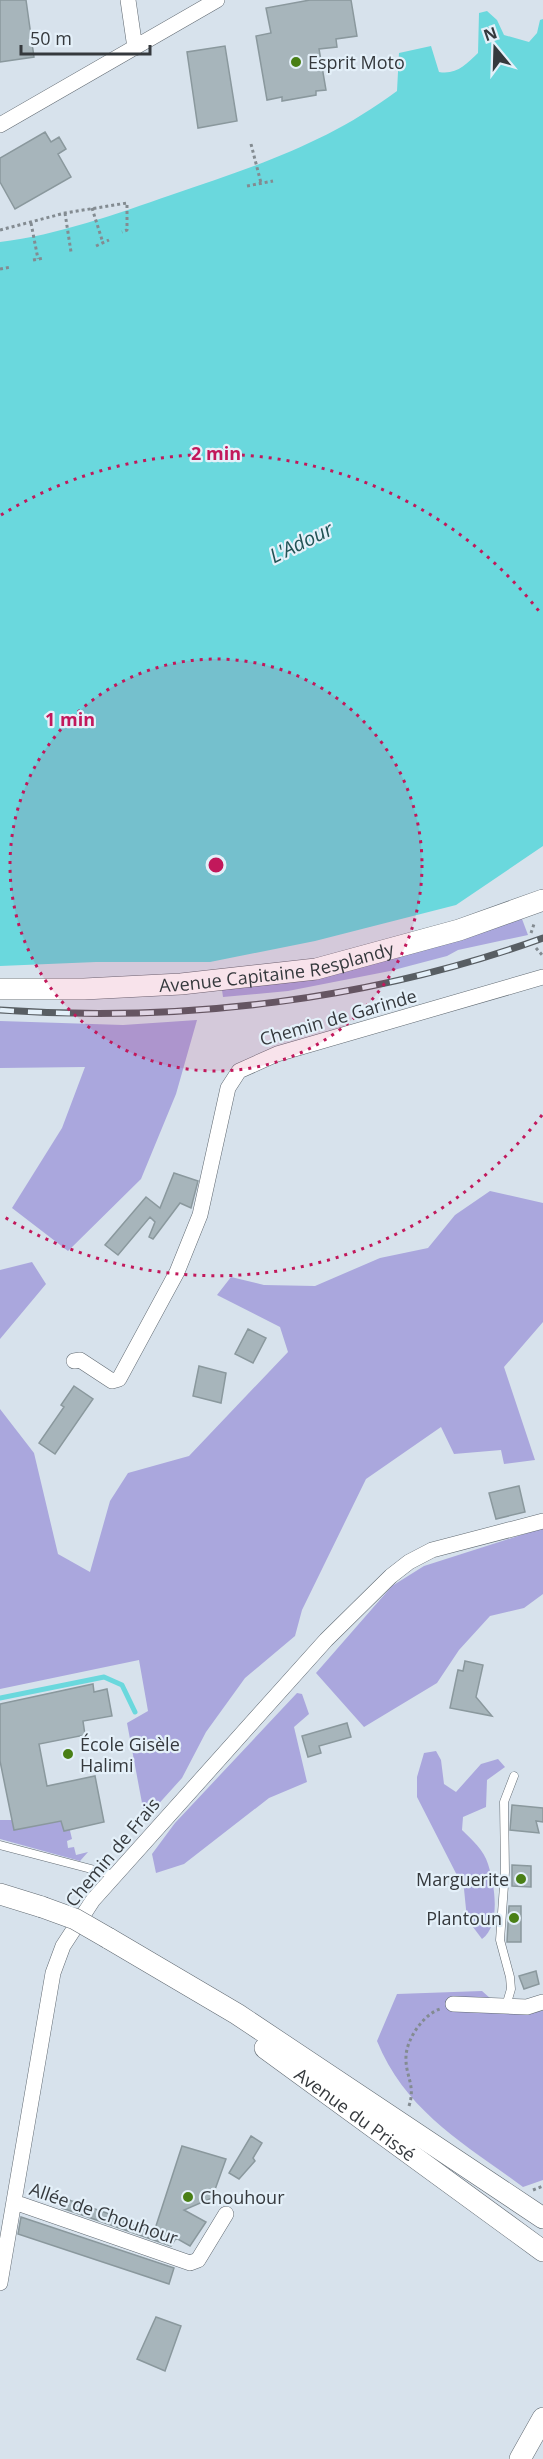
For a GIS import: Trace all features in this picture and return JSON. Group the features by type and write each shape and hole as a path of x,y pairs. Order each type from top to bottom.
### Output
{"main road":[{"name":"Avenue Capitaine Resplandy","path":"0,989 84,989 181,984 316,969 459,930 543,900"},
{"name":"Avenue du Prissé","path":"0,1894 75,1919 237,2014 543,2218"},
{"name":"Avenue du Prissé","path":"171,1977 543,2251"},
{"path":"520,2459 543,2418"}],"street":[{"path":"128,0 135,48"},
{"path":"0,125 217,0"},
{"name":"Chemin de Garinde","path":"74,1361 80,1360 112,1381 119,1379 177,1272 200,1215 228,1088 239,1071 277,1054 543,977"},
{"name":"Chemin de Frais","path":"0,2283 53,1973 63,1946 93,1900 326,1640 391,1576 408,1562 432,1550 543,1521"},
{"path":"453,2004 527,2007 543,2002"},
{"name":"Allée de Chouhour","path":"14,2202 190,2263 198,2260 226,2214"}],"lane":[{"path":"506,2006 511,1989 510,1977 500,1940 505,1872 504,1802 514,1776"},
{"path":"0,1845 114,1875"}],"path":[{"path":"251,144 261,183"},
{"path":"248,186 273,181"},
{"path":"0,230 65,213 127,203 127,230 123,232"},
{"path":"92,208 103,243"},
{"path":"65,213 71,252"},
{"path":"31,222 38,259"},
{"path":"96,246 109,240"},
{"path":"33,260 44,258"},
{"path":"0,269 10,267"},
{"path":"531,933 534,924 543,920"},
{"path":"536,948 543,956"},
{"path":"407,2110 413,2093 406,2056 411,2039 429,2013 453,2004"}],"shaded area":[{"path":"522,919 528,935 458,950 447,956 390,971 288,991 223,997 222,990 441,945"},
{"path":"197,1020 176,1094 141,1179 68,1251 12,1208 62,1128 85,1067 0,1068 0,1021 123,1025"},
{"path":"490,1191 543,1203 543,1322 504,1367 535,1460 504,1464 501,1450 454,1454 441,1427 366,1479 302,1610 295,1636 245,1678 206,1732 182,1778 145,1819 127,1723 148,1711 139,1660 0,1689 0,1409 34,1453 58,1554 90,1572 110,1501 128,1473 189,1456 288,1352 280,1327 217,1295 231,1277 264,1285 315,1286 380,1258 428,1248 455,1215"},
{"path":"32,1262 46,1284 0,1339 0,1270"},
{"path":"543,1528 543,1594 524,1608 490,1616 459,1650 437,1683 364,1727 316,1673 392,1586 424,1566"},
{"path":"297,1693 302,1694 309,1714 294,1727 307,1782 269,1798 184,1864 156,1873 152,1854 175,1823"},
{"path":"436,1751 441,1760 444,1784 456,1792 481,1764 498,1759 505,1767 487,1780 486,1807 463,1817 462,1830 484,1854 493,1883 494,1915 488,1933 482,1939 467,1919 464,1889 417,1797 417,1777 424,1753"},
{"path":"67,1818 72,1839 67,1841 68,1848 74,1847 76,1855 88,1852 80,1861 0,1839 0,1820 12,1820 14,1830"},
{"path":"482,1991 508,2014 543,2011 543,2180 523,2187 459,2141 421,2107 389,2066 377,2041 397,1994"}],"water":[{"name":"L'Adour","path":"487,11 497,20 504,35 529,42 537,33 540,20 543,19 543,846 456,905 315,941 210,962 96,962 0,966 0,242 65,229 108,216 260,164 316,140 370,110 397,91 399,53 431,46 439,72 451,72 465,65 478,53 479,13"}],"building":[{"path":"0,0 26,0 34,57 0,62"},
{"path":"310,0 351,0 357,36 336,39 337,47 319,49 326,90 316,91 316,95 282,101 282,97 267,100 256,36 271,33 266,8"},
{"path":"225,46 237,121 198,128 187,52"},
{"path":"45,132 51,142 59,137 66,149 58,154 71,177 15,209 0,182 0,158"},
{"path":"174,1173 198,1181 191,1208 180,1203 153,1239 149,1237 155,1222 150,1217 118,1255 105,1245 146,1197 160,1208"},
{"path":"248,1329 266,1338 253,1363 235,1354"},
{"path":"199,1366 226,1373 221,1403 193,1396"},
{"path":"74,1386 93,1399 55,1454 39,1443 64,1407 61,1405"},
{"path":"519,1486 525,1512 496,1519 489,1493"},
{"path":"465,1661 483,1665 476,1697 492,1716 450,1708 458,1670 463,1671"},
{"name":"École Gisèle Halimi","path":"93,1684 94,1692 107,1689 112,1716 83,1721 85,1735 39,1744 47,1786 95,1776 104,1822 64,1831 61,1821 14,1830 0,1761 0,1704"},
{"path":"347,1723 351,1737 319,1746 321,1753 308,1757 302,1736"},
{"path":"512,1805 543,1808 543,1822 536,1821 539,1833 510,1830"},
{"name":"Marguerite","path":"512,1865 531,1866 531,1887 512,1886"},
{"name":"Plantoun","path":"509,1906 521,1906 521,1942 507,1942"},
{"path":"536,1971 539,1984 524,1989 519,1976"},
{"path":"251,2136 262,2143 253,2158 255,2161 239,2179 229,2173"},
{"name":"Chouhour","path":"182,2146 226,2159 212,2198 184,2210 206,2222 190,2246 176,2238 171,2246 62,2208 66,2199 154,2232"},
{"path":"21,2217 174,2268 169,2284 18,2234"},
{"path":"156,2317 181,2326 165,2371 137,2359"}],"waterway":[{"path":"0,1698 104,1677 122,1685 135,1712"}],"railway":[{"path":"0,1010 137,1013 275,1002 411,977 543,938"}],"place":[{"name":"Esprit Moto","path":"296,62"},
{"name":"École Gisèle Halimi","path":"68,1754"},
{"name":"Marguerite","path":"521,1879"},
{"name":"Plantoun","path":"514,1918"},
{"name":"Chouhour","path":"188,2197"}]}
